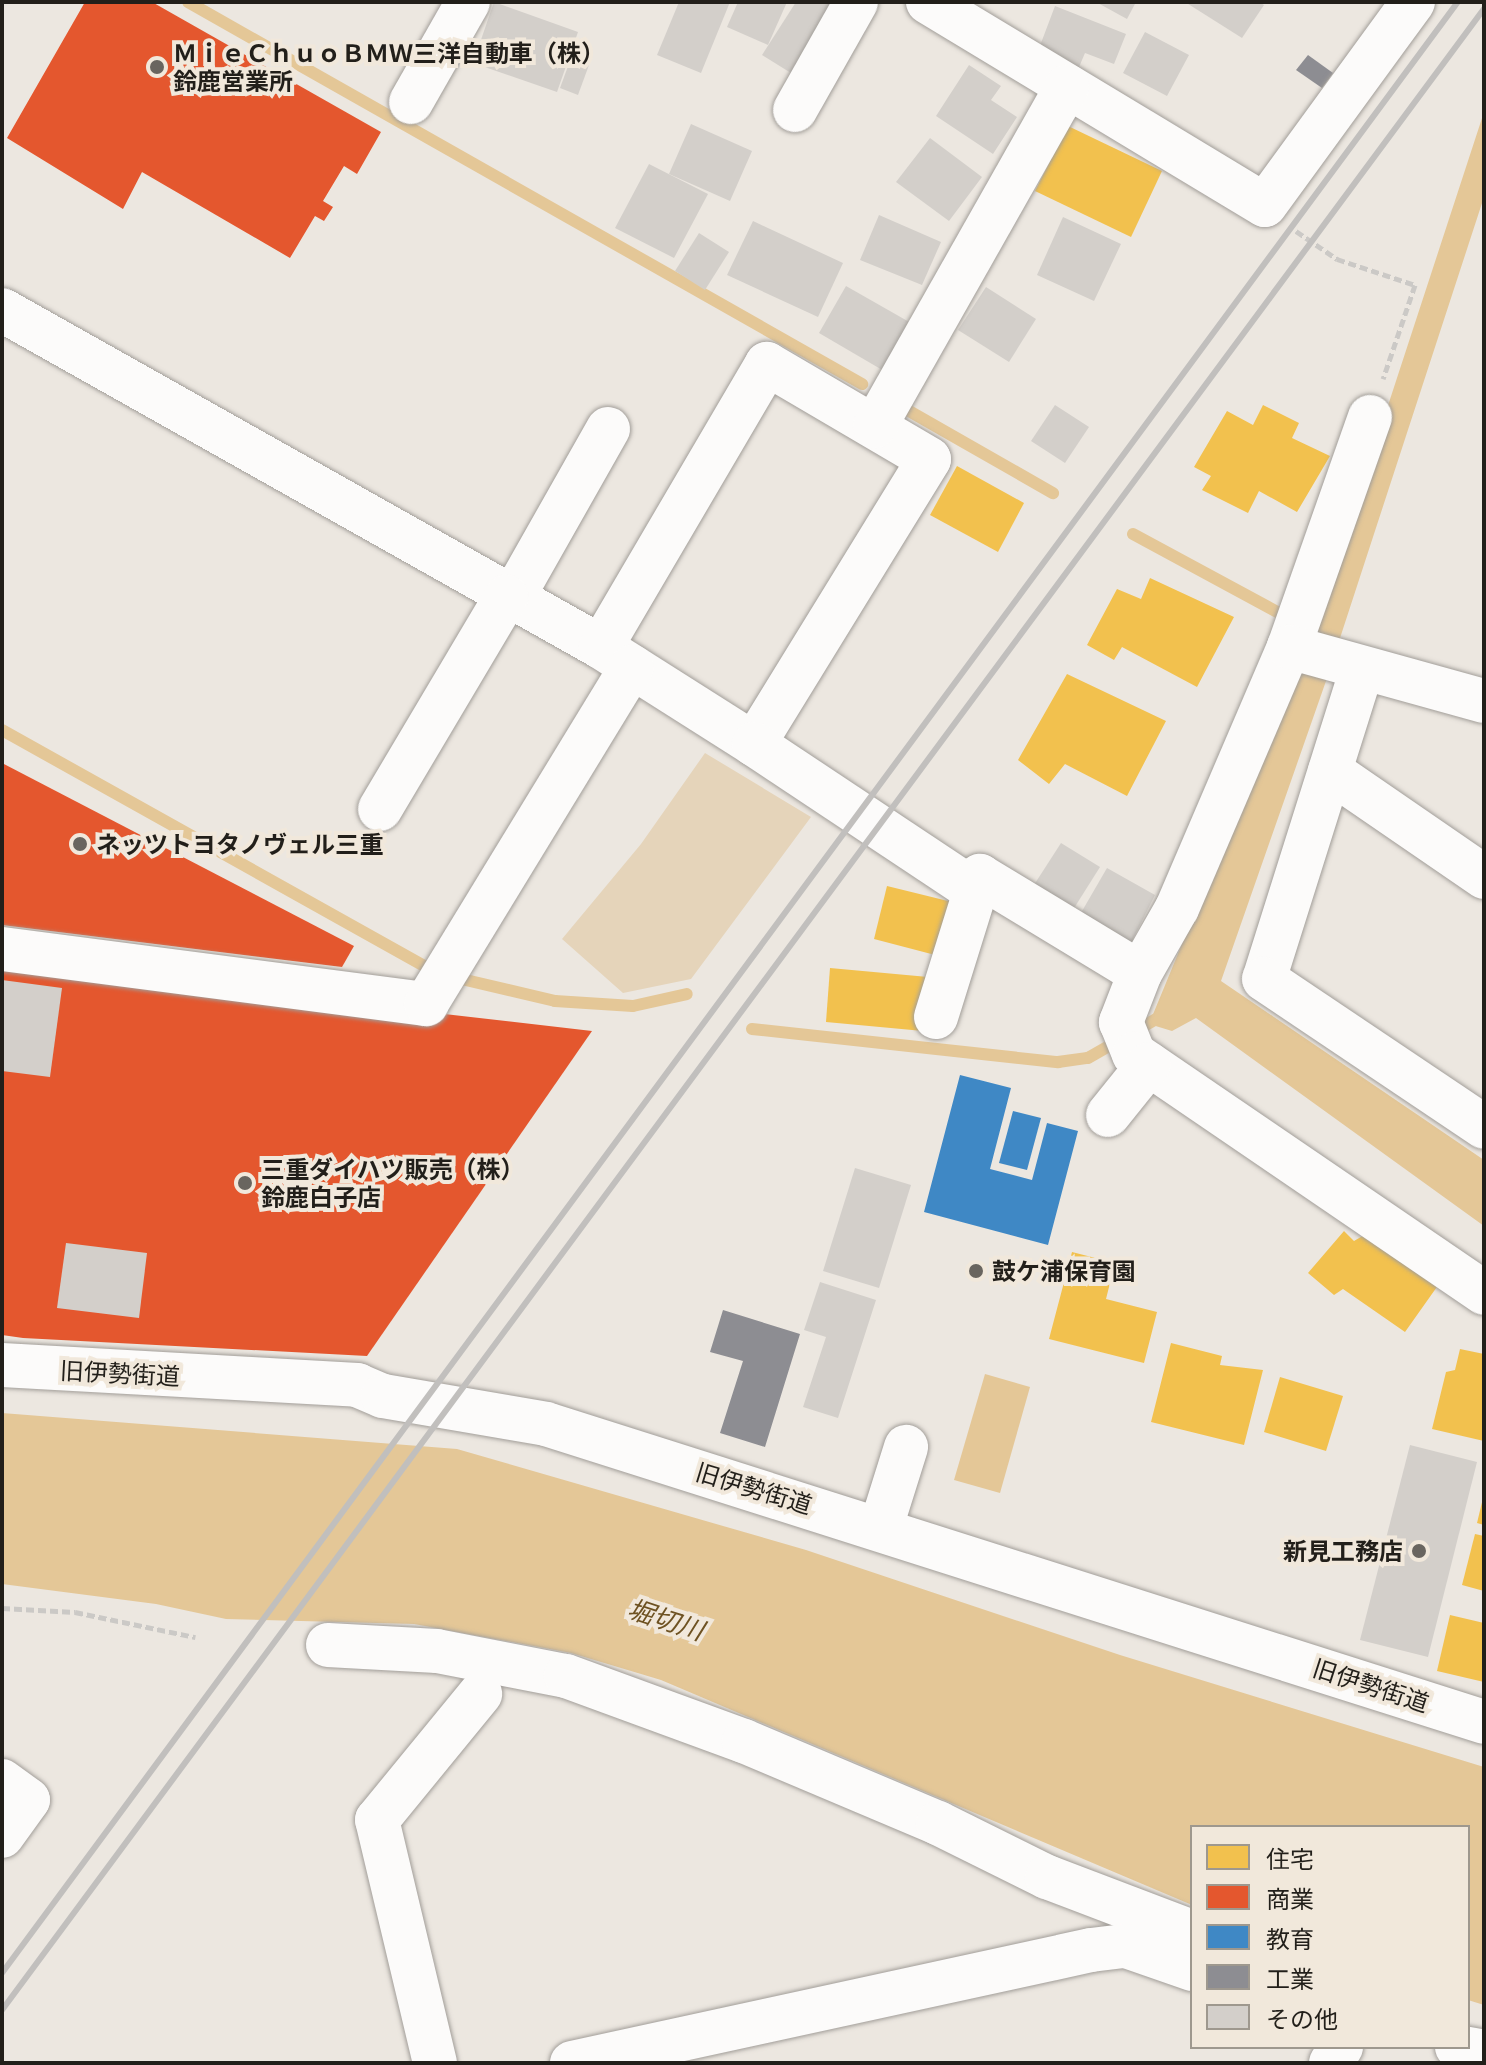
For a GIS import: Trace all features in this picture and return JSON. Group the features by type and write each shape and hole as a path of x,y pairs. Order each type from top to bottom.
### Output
{"street":[{"path":"411,102 468,2"},
{"path":"795,110 856,2"},
{"path":"928,2 989,17 1067,87 1265,205 1413,2"},
{"path":"875,426 1067,87"},
{"path":"2,310 617,657 820,785 975,891"},
{"path":"2,949 426,1004 446,975 617,657 767,364 929,459 754,744"},
{"path":"1108,1115 1135,1047 1140,973 1177,908 1289,647 1370,417"},
{"path":"380,809 510,597 608,429"},
{"path":"1289,647 1352,667 1484,701"},
{"path":"1352,667 1330,771 1264,979 1484,1127"},
{"path":"1330,771 1484,877"},
{"path":"936,1017 980,876 1140,973"},
{"path":"1135,1047 1484,1293"},
{"name":"旧伊勢街道","path":"2,1365 357,1385 383,1396 546,1424 881,1527 1484,1722"},
{"path":"881,1527 906,1447"},
{"path":"328,1645 437,1651 566,1676 744,1741 938,1823 1047,1877 1190,1931"},
{"path":"435,2063 377,1820 480,1694"},
{"path":"2,1781 28,1800 2,1836"},
{"path":"572,2063 730,2047 1091,1950 1126,1946 1190,1968"}],"path":[{"path":"1265,205 1337,259 1415,285 1370,417"},
{"path":"2,1608 75,1612 195,1637"}],"shaded area":[{"path":"705,753 811,817 691,979 623,993 562,939 641,844"}],"water":[{"path":"1484,112 1484,197 1326,681 1221,981 1484,1160 1484,1226 1196,1018 1172,1031 1149,1024 1326,595"},
{"path":"985,1374 1030,1387 1000,1493 954,1480"},
{"name":"堀切川","path":"2,1413 457,1449 806,1550 1120,1655 1484,1767 1484,2005 1470,2001 1470,1825 1190,1825 1190,1904 661,1680 571,1653 414,1624 226,1619 156,1604 2,1584"}],"building: 住宅":[{"path":"1068,126 1162,171 1131,237 1035,191"},
{"path":"1263,405 1299,423 1292,438 1330,456 1297,512 1259,491 1248,513 1202,490 1211,476 1194,467 1227,411 1253,425"},
{"path":"957,466 1024,503 998,552 930,515"},
{"path":"1150,578 1234,617 1197,687 1122,647 1114,660 1087,645 1117,589 1141,599"},
{"path":"1067,674 1166,721 1127,796 1065,764 1049,784 1018,760"},
{"path":"887,886 952,902 939,956 874,939"},
{"path":"830,968 928,977 923,1031 826,1022"},
{"path":"1344,1231 1354,1241 1366,1234 1439,1284 1405,1332 1343,1289 1334,1295 1308,1273"},
{"path":"1072,1252 1115,1263 1106,1299 1157,1312 1144,1363 1049,1339"},
{"path":"1171,1343 1222,1356 1220,1365 1263,1370 1244,1445 1151,1422"},
{"path":"1460,1349 1484,1354 1484,1441 1432,1429 1446,1372 1455,1370"},
{"path":"1280,1377 1343,1396 1326,1451 1264,1432"},
{"path":"1484,1499 1484,1525 1477,1523"},
{"path":"1475,1534 1484,1536 1484,1591 1462,1585"},
{"path":"1450,1615 1484,1623 1484,1682 1437,1671"}],"building: 商業":[{"name":"ＭｉｅＣｈｕｏＢＭＷ三洋自動車（株） 鈴鹿営業所","path":"85,2 152,2 381,132 357,174 344,166 323,201 333,207 324,221 315,216 290,258 142,172 123,209 7,138"},
{"name":"ネッツトヨタノヴェル三重","path":"2,763 354,946 342,967 2,925"},
{"name":"三重ダイハツ販売（株） 鈴鹿白子店","path":"2,963 592,1031 367,1356 23,1338 2,1335"}],"building: 教育":[{"path":"960,1075 1011,1088 990,1169 1032,1180 1047,1123 1078,1131 1048,1245 924,1212"},
{"path":"1013,1111 1041,1118 1027,1170 999,1163"}],"building: 工業":[{"path":"1308,55 1333,73 1322,88 1296,70"},
{"path":"723,1310 800,1334 765,1447 720,1433 743,1361 710,1352"}],"building: その他":[{"path":"494,2 578,32 557,92 473,63"},
{"path":"679,2 730,2 701,73 657,55"},
{"path":"738,2 787,2 768,45 727,27"},
{"path":"796,2 835,2 799,78 762,55"},
{"path":"1096,2 1136,2 1127,19"},
{"path":"1185,2 1259,2 1264,5 1242,38"},
{"path":"1055,6 1126,34 1114,64 1085,53 1079,67 1038,51"},
{"path":"1145,32 1189,55 1167,96 1123,73"},
{"path":"571,58 589,65 578,95 560,88"},
{"path":"969,65 1001,86 991,100 1017,117 993,154 936,116"},
{"path":"691,124 752,151 730,201 669,174"},
{"path":"930,138 982,177 949,221 896,182"},
{"path":"649,164 708,194 674,258 615,228"},
{"path":"879,215 941,242 922,285 860,260"},
{"path":"1063,217 1121,244 1094,301 1037,275"},
{"path":"753,221 843,263 818,317 727,275"},
{"path":"699,233 729,252 705,290 675,271"},
{"path":"846,286 911,323 884,371 819,333"},
{"path":"986,287 1036,319 1009,362 958,330"},
{"path":"1055,405 1089,427 1065,463 1031,441"},
{"path":"1061,843 1100,867 1071,913 1032,888"},
{"path":"1107,868 1155,895 1129,947 1078,918"},
{"path":"2,980 62,988 50,1077 2,1071"},
{"path":"855,1168 911,1185 879,1288 823,1271"},
{"path":"66,1243 147,1253 139,1318 57,1308"},
{"path":"820,1282 876,1300 838,1418 803,1407 826,1337 804,1330"},
{"name":"新見工務店","path":"1410,1445 1477,1462 1428,1657 1360,1640"}],"waterway":[{"path":"188,2 862,384"},
{"path":"895,403 1053,493"},
{"path":"1133,534 1277,612"},
{"path":"2,730 435,972"},
{"path":"453,977 555,1001 633,1006 687,994"},
{"path":"752,1029 1058,1062 1088,1058 1163,1015"}],"railway":[{"path":"2,1973 1458,2"},
{"path":"2,2010 1484,9"}],"place":[{"name":"ＭｉｅＣｈｕｏＢＭＷ三洋自動車（株） 鈴鹿営業所","path":"157,67"},
{"name":"ネッツトヨタノヴェル三重","path":"80,844"},
{"name":"三重ダイハツ販売（株） 鈴鹿白子店","path":"245,1183"},
{"name":"鼓ケ浦保育園","path":"976,1271"},
{"name":"新見工務店","path":"1419,1551"}]}
